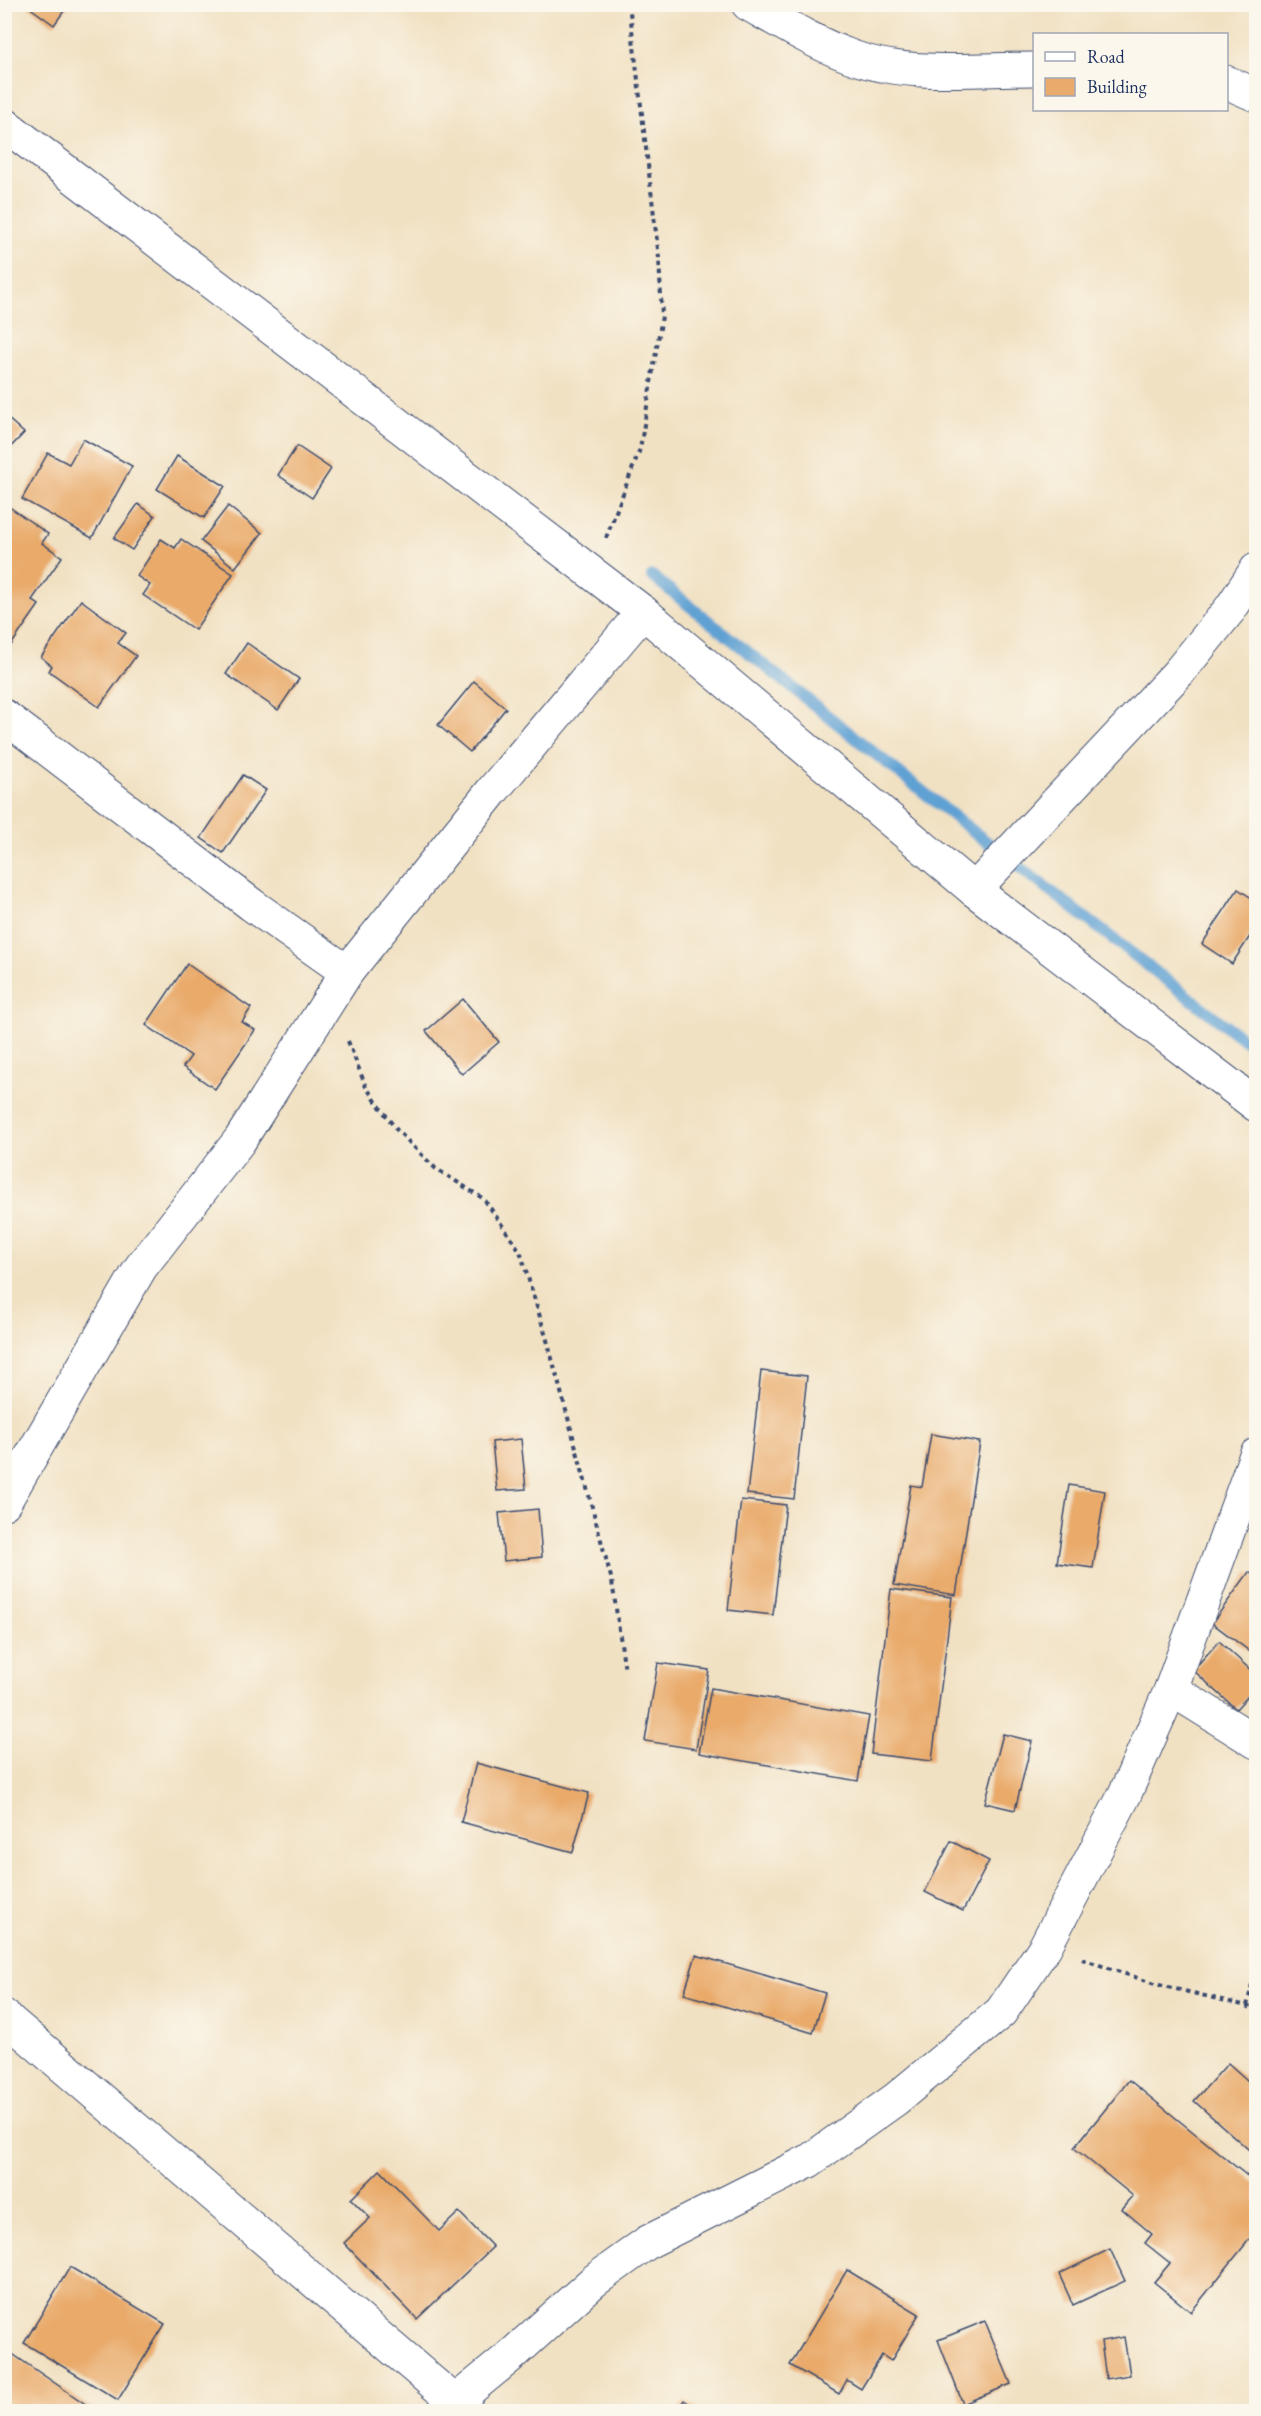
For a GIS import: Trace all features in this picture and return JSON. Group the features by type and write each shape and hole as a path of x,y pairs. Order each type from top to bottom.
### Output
{"street":[{"path":"748,4 847,56 873,63 914,69 1033,69"},
{"path":"1228,82 1257,95"},
{"path":"4,124 643,612 974,890 1257,1105"},
{"path":"974,890 1179,672 1231,608 1257,570"},
{"path":"4,1503 141,1267 240,1140 342,980 493,790 643,612"},
{"path":"4,716 252,905 342,980"},
{"path":"4,2016 462,2406 513,2354 594,2281 648,2242 809,2161 896,2099 1001,2012 1045,1947 1124,1796 1171,1689 1257,1455"},
{"path":"1171,1689 1257,1742"}],"path":[{"path":"594,576 619,498 640,449 662,316 659,258 629,4"},
{"path":"342,980 349,1044 366,1087 395,1128 435,1168 484,1198 520,1251 547,1340 612,1581 625,1671"},
{"path":"1045,1947 1155,1984 1247,2006 1257,2011"},
{"path":"1247,2006 1257,1966"}],"building":[{"path":"25,4 69,4 54,25"},
{"path":"4,415 24,433 4,454"},
{"path":"83,439 132,466 92,538 22,499 48,453 69,464"},
{"path":"297,446 331,469 312,498 278,475"},
{"path":"177,456 225,486 204,518 157,489"},
{"path":"138,504 155,516 132,550 114,538"},
{"path":"8,506 48,534 42,543 62,557 32,600 39,605 4,655 4,511"},
{"path":"228,506 262,533 235,568 201,541"},
{"path":"161,539 175,548 181,539 233,574 195,630 143,595 150,585 137,576"},
{"path":"81,600 126,633 118,643 136,656 99,707 49,671 52,666 41,657"},
{"path":"247,643 299,679 278,710 226,674"},
{"path":"474,681 506,708 470,752 438,725"},
{"path":"243,775 266,790 223,853 201,838"},
{"path":"1238,889 1256,901 1256,927 1232,964 1202,944"},
{"path":"187,964 251,1008 242,1022 255,1030 215,1089 183,1067 191,1056 146,1025"},
{"path":"463,999 499,1042 462,1074 426,1031"},
{"path":"761,1371 807,1376 794,1499 747,1494"},
{"path":"931,1434 980,1442 956,1595 894,1585 911,1485 922,1487"},
{"path":"521,1439 526,1489 497,1491 492,1442"},
{"path":"1069,1485 1105,1491 1093,1568 1057,1563"},
{"path":"741,1500 786,1505 773,1615 728,1610"},
{"path":"538,1509 542,1557 504,1561 499,1513"},
{"path":"1249,1572 1256,1578 1256,1656 1212,1623"},
{"path":"891,1589 952,1597 932,1761 871,1754"},
{"path":"1219,1641 1256,1675 1256,1687 1236,1709 1193,1670"},
{"path":"658,1663 709,1670 696,1749 645,1741"},
{"path":"711,1688 869,1716 858,1781 699,1753"},
{"path":"1003,1734 1032,1741 1015,1810 985,1803"},
{"path":"476,1763 589,1793 573,1852 461,1822"},
{"path":"951,1841 989,1861 963,1911 925,1892"},
{"path":"696,1955 825,1993 813,2033 684,1994"},
{"path":"1228,2063 1256,2088 1256,2156 1194,2101"},
{"path":"1129,2080 1256,2183 1256,2231 1191,2312 1154,2282 1170,2263 1145,2243 1152,2234 1122,2209 1133,2196 1074,2148"},
{"path":"380,2170 439,2231 459,2212 493,2247 417,2319 344,2243 370,2218 351,2199"},
{"path":"1110,2249 1125,2281 1073,2305 1059,2274"},
{"path":"70,2267 165,2324 118,2400 24,2343"},
{"path":"847,2270 919,2314 891,2361 882,2355 861,2389 847,2380 839,2394 790,2365"},
{"path":"985,2321 1011,2384 963,2404 938,2340"},
{"path":"1124,2337 1130,2375 1106,2379 1101,2341"},
{"path":"11,2353 97,2412 4,2412 4,2363"},
{"path":"684,2400 701,2412 676,2412"}],"waterway":[{"path":"652,576 961,822 1256,1049"}]}
